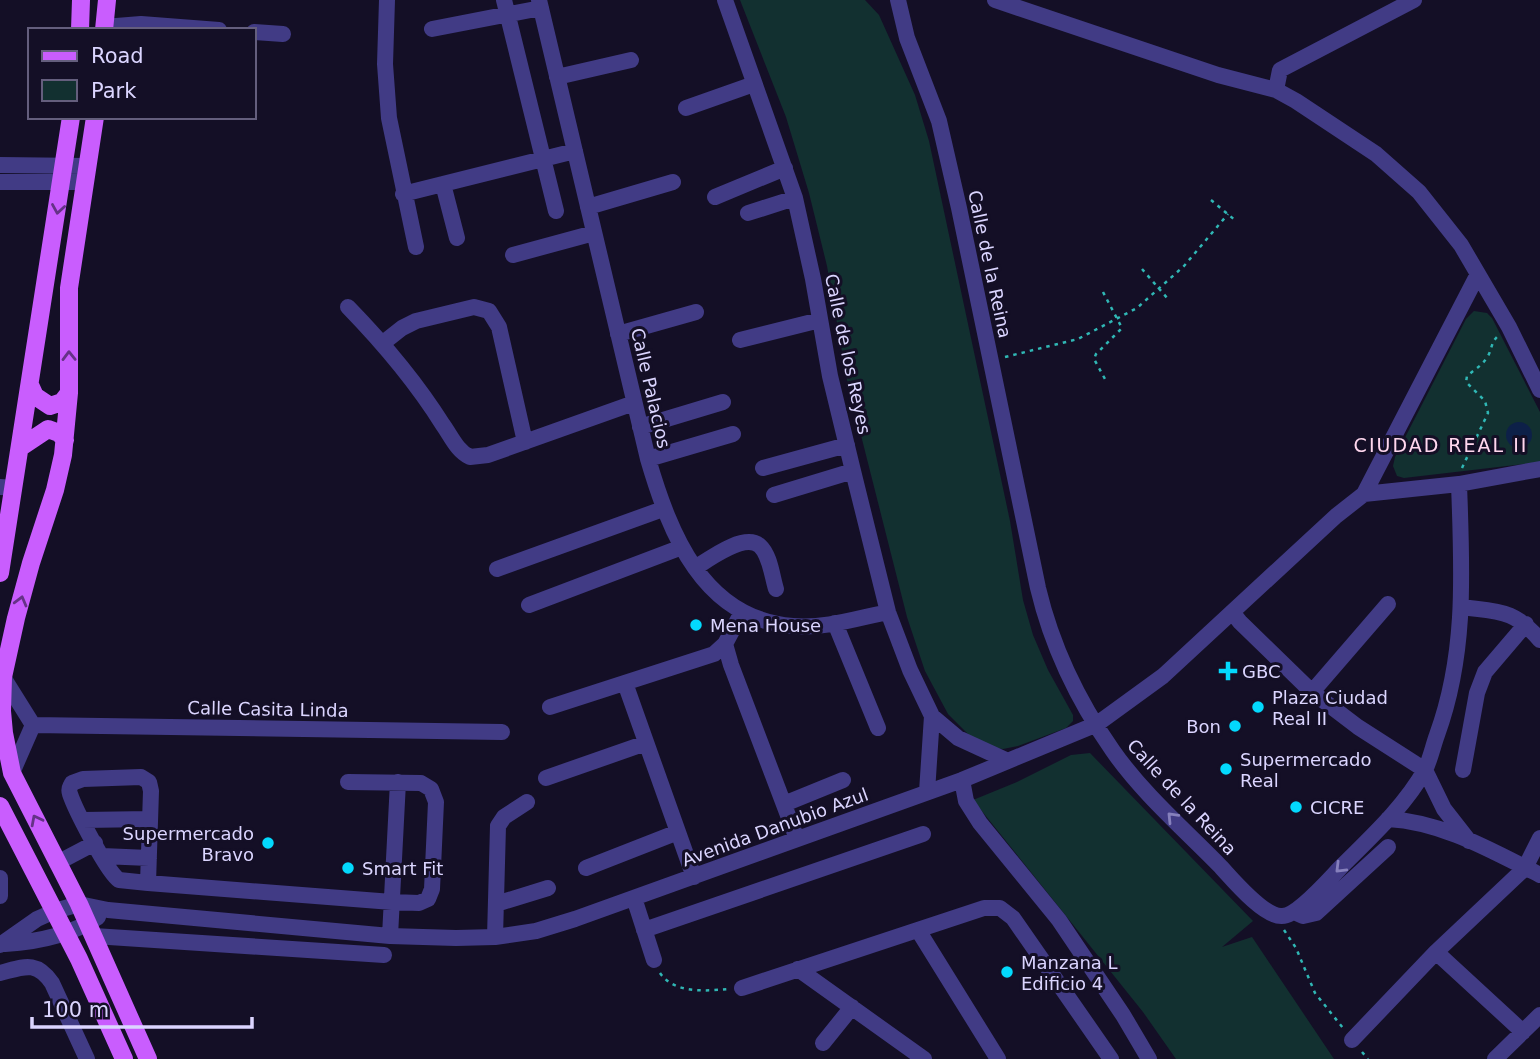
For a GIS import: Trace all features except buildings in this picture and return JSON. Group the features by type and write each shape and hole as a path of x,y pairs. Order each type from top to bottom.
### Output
{"main road":[{"path":"80,28 81,0"},
{"path":"104,28 107,0"},
{"path":"0,573 7,495 21,447 71,119"},
{"path":"95,119 69,288 69,393 65,440 55,490 31,562 3,677 4,733 12,773 79,904 148,1059"},
{"path":"30,385 36,396 50,406 62,402 69,393"},
{"path":"21,447 48,429 59,433 65,440"},
{"path":"0,806 66,932 124,1059"}],"street":[{"path":"387,0 385,64 388,104 416,247"},
{"name":"Calle de los Reyes","path":"725,0 795,198 853,471 888,611 909,670 932,716 958,737 1008,761"},
{"name":"Calle de la Reina","path":"898,0 907,37 939,121 1044,614 1054,645 1074,688 1113,751 1149,793 1232,879 1274,915"},
{"path":"995,0 1206,71 1276,90 1394,167 1443,220 1478,274 1540,390"},
{"path":"1276,90 1280,70 1414,0"},
{"path":"432,29 506,7 540,4"},
{"name":"Calle Palacios","path":"540,4 648,459 663,509 682,547 709,587 742,612 768,622 794,627 835,623 888,611"},
{"path":"506,7 556,211"},
{"path":"104,28 141,24 193,28"},
{"path":"256,32 283,34"},
{"path":"557,77 631,60"},
{"path":"686,108 754,84"},
{"path":"404,194 575,151"},
{"path":"0,165 63,174"},
{"path":"715,197 785,168"},
{"path":"0,182 85,174"},
{"path":"588,207 673,182"},
{"path":"443,184 457,238"},
{"path":"748,213 795,198"},
{"path":"513,255 594,233"},
{"name":"Avenida Danubio Azul","path":"79,904 108,910 390,936 495,937 536,931 962,780 1097,724 1163,676 1336,516 1364,494 1478,274"},
{"path":"348,307 383,343 422,392 464,454 478,457 634,402"},
{"path":"383,343 416,321 474,307 489,311 499,327 525,442"},
{"path":"618,334 696,312"},
{"path":"740,340 820,320"},
{"path":"640,427 723,402"},
{"path":"648,459 733,434"},
{"path":"763,468 847,445"},
{"path":"774,495 853,471"},
{"path":"1364,494 1537,474"},
{"path":"1274,915 1284,917 1294,912 1388,819 1425,770 1446,712 1458,658 1461,607 1459,484"},
{"path":"497,569 663,509"},
{"path":"695,568 733,546 752,541 765,553 776,589"},
{"path":"529,605 682,547"},
{"path":"1312,692 1388,604"},
{"path":"1461,607 1509,614 1526,624 1540,640"},
{"path":"550,708 707,656 726,644 742,612"},
{"path":"1232,612 1312,692 1358,727 1425,770 1444,809 1469,841"},
{"path":"835,623 878,728"},
{"path":"1462,770 1477,693 1486,672 1526,624"},
{"path":"726,644 731,665 797,839"},
{"path":"3,677 33,726 12,773"},
{"path":"625,683 694,877"},
{"path":"927,792 932,716"},
{"name":"Calle Casita Linda","path":"33,726 502,732"},
{"path":"546,778 646,743"},
{"path":"148,883 149,782 141,777 83,779 72,783 70,794 115,878 148,883 392,902 424,902 432,889 434,795 427,785 348,782"},
{"path":"784,804 843,780"},
{"path":"962,780 966,801 1059,920 1143,1055"},
{"path":"390,936 398,782"},
{"path":"495,937 498,826 504,817 527,802"},
{"path":"83,820 150,819"},
{"path":"1388,819 1409,821 1469,841 1540,875"},
{"path":"586,868 678,832"},
{"path":"644,930 923,834"},
{"path":"1352,1040 1436,952 1525,868 1540,838"},
{"path":"1294,912 1303,916 1316,913 1388,847"},
{"path":"57,863 98,850 149,858"},
{"path":"0,878 0,897"},
{"path":"496,904 548,888"},
{"path":"634,898 654,960"},
{"path":"2,945 37,919 79,904"},
{"path":"742,988 992,906 1006,911 1111,1059"},
{"path":"91,930 108,910"},
{"path":"2,945 42,941 66,932 91,930 384,955"},
{"path":"918,930 998,1059"},
{"path":"1436,952 1523,1032"},
{"path":"0,973 33,967 46,974 88,1059"},
{"path":"798,969 924,1059"},
{"path":"823,1043 852,1007"},
{"path":"1495,1059 1540,1015"}],"path":[{"path":"1211,200 1236,221"},
{"path":"990,361 1078,339 1137,308 1184,266 1228,214"},
{"path":"1142,269 1168,299"},
{"path":"1103,292 1122,328 1094,359 1105,379"},
{"path":"1459,484 1464,460 1488,412 1485,401 1466,382 1467,376 1478,369 1489,355 1493,340 1508,327"},
{"path":"1274,915 1296,948 1315,993 1368,1059"},
{"path":"654,960 662,977 684,989 707,991 742,988"}],"green space":[{"path":"740,0 865,0 879,15 915,95 929,141 1010,521 1023,600 1033,635 1048,670 1073,715 1073,721 1066,728 1018,746 990,748 973,739 948,714 925,671 907,617 847,380 827,266 809,193 786,117"},
{"path":"1474,311 1487,313 1492,318 1540,412 1540,462 1404,478 1397,476 1393,466 1395,457 1466,319"},
{"path":"1090,753 1253,921 1222,947 1252,937 1334,1059 1176,1059 1143,1012 973,800 1071,755"}],"water":[{"path":"1519,422 1528,426 1532,435 1528,444 1519,448 1510,444 1506,435 1510,426"}],"place":[{"name":"Mena House","path":"696,625"},
{"name":"GBC","path":"1228,671"},
{"name":"Plaza Ciudad Real II","path":"1258,707"},
{"name":"Bon","path":"1235,726"},
{"name":"Supermercado Real","path":"1226,769"},
{"name":"CICRE","path":"1296,807"},
{"name":"Supermercado Bravo","path":"268,843"},
{"name":"Smart Fit","path":"348,868"},
{"name":"Manzana L Edificio 4","path":"1007,972"}],"district":[{"name":"CIUDAD REAL II","path":"1441,445"}]}
